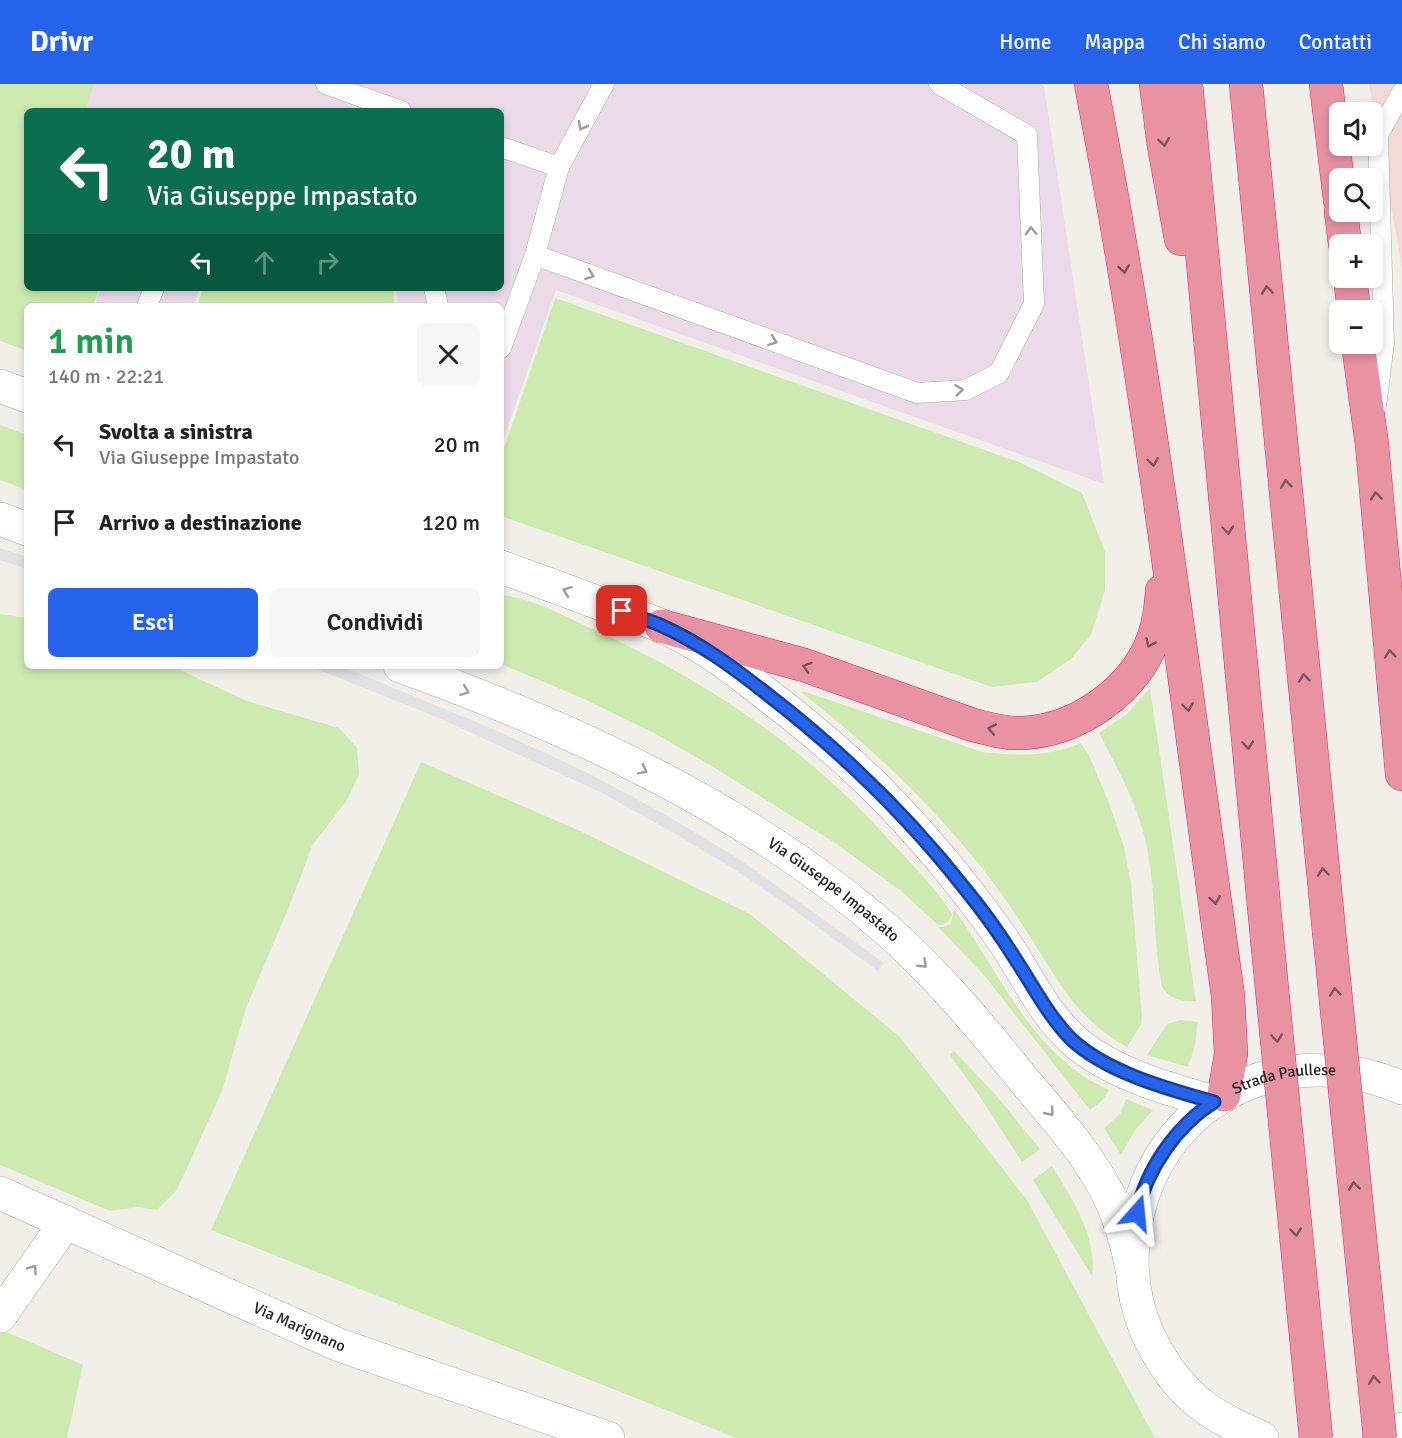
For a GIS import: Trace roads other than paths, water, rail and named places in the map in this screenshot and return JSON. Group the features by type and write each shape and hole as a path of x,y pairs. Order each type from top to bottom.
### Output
{"highway":[{"path":"1091,84 1116,212 1229,1004 1231,1054 1219,1099"},
{"path":"1110,84 1116,212"},
{"path":"1156,84 1164,146 1220,451"},
{"path":"1186,84 1316,1438"},
{"path":"1246,84 1379,1438"},
{"path":"1326,84 1336,168"},
{"path":"1359,354 1372,445 1402,774"},
{"path":"661,626 804,665 973,725 1008,732 1037,731 1080,718 1103,703 1137,667 1153,638 1158,622 1165,545"}],"street":[{"path":"0,386 24,395"},
{"path":"0,519 24,528"},
{"path":"504,568 661,626 704,649 744,676 811,728 876,788 931,848 966,890 1012,954 1047,1009 1071,1038 1092,1054 1127,1073 1182,1093 1219,1099"},
{"name":"Via Giuseppe Impastato","path":"413,669 563,732 687,791 783,849 887,930 939,980 984,1030 1071,1138 1109,1196 1124,1235 1132,1269"},
{"name":"Strada Paullese","path":"1262,1438 1235,1426 1222,1426 1167,1368 1153,1344 1137,1303 1132,1269 1134,1225 1148,1180 1156,1164 1180,1131 1219,1099 1260,1078 1304,1069 1344,1070 1370,1075 1402,1088"},
{"name":"Via Marignano","path":"0,1193 339,1345 608,1438"},
{"path":"0,1316 66,1222"},
{"path":"1379,1438 1402,1429"}],"lane":[{"path":"326,84 394,108"},
{"path":"504,340 535,255 559,167 604,84"},
{"path":"535,255 917,393 966,390 999,373 1034,304 1027,135 939,84"},
{"path":"1372,445 1384,343 1378,135 1402,92"},
{"path":"504,148 559,167"},
{"path":"1380,546 1402,589"}]}
